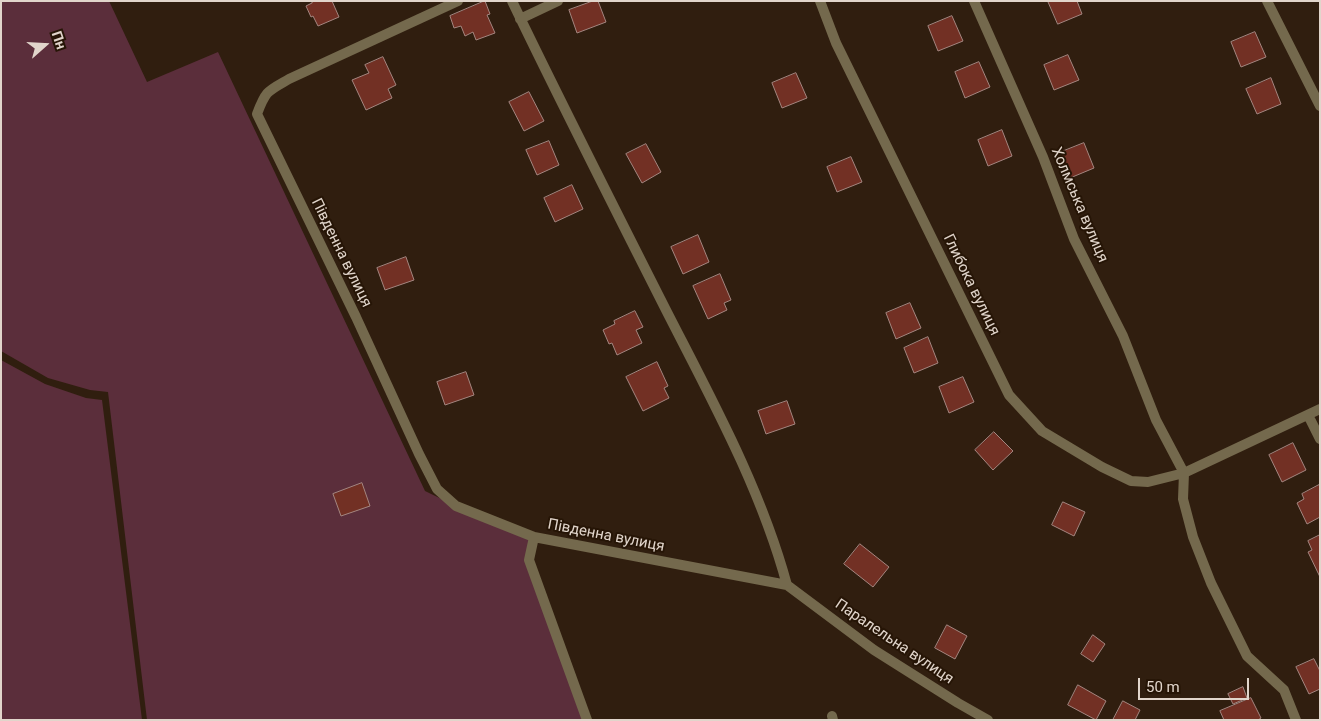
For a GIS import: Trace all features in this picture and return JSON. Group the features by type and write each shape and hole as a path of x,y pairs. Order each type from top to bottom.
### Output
{"street":[{"name":"Південна вулиця","path":"458,1 268,90 263,97 257,114 356,317 418,454 437,489 456,506 534,537 786,585"},
{"path":"512,1 745,469 779,557 786,585"},
{"path":"520,18 558,1"},
{"name":"Глибока вулиця","path":"820,1 836,43 1009,395 1042,431 1102,467 1131,481 1148,482 1184,473 1320,410"},
{"name":"Холмська вулиця","path":"974,1 1043,157 1074,239 1123,336 1156,420 1184,473"},
{"path":"1267,1 1320,106"},
{"path":"1308,415 1320,439"},
{"path":"1184,473 1182,499 1193,536 1211,583 1247,656 1284,690 1296,720"},
{"path":"534,537 529,560 586,720"},
{"name":"Паралельна вулиця","path":"786,585 874,650 988,720"}],"shaded area":[{"path":"1,1 109,1 147,82 218,52 425,491 456,506 534,537 529,560 587,720 147,720 108,392 90,390 48,378 1,351"},
{"path":"1,360 45,384 86,398 102,400 142,720 1,720"}],"building":[{"path":"311,1 332,1 339,17 318,26 306,6 312,3"},
{"path":"485,1 490,14 487,15 495,33 476,40 473,32 465,36 461,26 454,28 450,16"},
{"path":"598,1 606,22 577,33 569,10"},
{"path":"1048,1 1077,1 1082,14 1058,24"},
{"path":"952,16 963,41 938,51 928,26"},
{"path":"1255,32 1266,57 1241,67 1231,42"},
{"path":"1068,55 1079,80 1054,90 1044,65"},
{"path":"383,57 396,85 388,89 392,98 366,110 352,80 369,73 365,65"},
{"path":"979,62 990,87 965,98 955,72"},
{"path":"796,73 807,98 782,108 772,83"},
{"path":"1271,78 1281,104 1257,114 1246,89"},
{"path":"529,92 544,121 524,131 509,102"},
{"path":"1002,130 1012,156 988,166 978,140"},
{"path":"549,141 559,165 537,175 526,150"},
{"path":"1084,143 1094,168 1070,178 1059,153"},
{"path":"646,144 661,172 642,183 626,154"},
{"path":"851,157 862,182 837,192 827,167"},
{"path":"572,185 583,209 555,222 544,198"},
{"path":"698,235 709,262 683,274 671,247"},
{"path":"406,257 414,280 385,290 377,268"},
{"path":"720,274 731,300 724,303 727,310 708,319 693,286"},
{"path":"910,303 921,328 896,339 886,313"},
{"path":"635,311 643,327 636,330 642,343 617,355 612,343 609,344 603,330 615,324 614,321"},
{"path":"928,337 938,363 914,373 904,348"},
{"path":"657,362 668,386 664,388 669,398 643,411 626,377"},
{"path":"466,372 474,395 445,405 437,382"},
{"path":"963,377 974,402 949,413 939,387"},
{"path":"787,401 795,424 766,434 758,411"},
{"path":"994,432 1013,451 993,470 975,450"},
{"path":"1293,443 1306,470 1282,482 1269,455"},
{"path":"362,483 370,506 341,516 333,494"},
{"path":"1319,485 1320,517 1307,524 1297,503 1304,499 1302,494"},
{"path":"1063,502 1085,512 1074,536 1052,525"},
{"path":"1320,535 1320,577 1308,552 1312,550 1308,541"},
{"path":"860,544 889,567 873,587 844,564"},
{"path":"947,625 967,636 955,659 935,648"},
{"path":"1093,635 1105,644 1093,662 1081,654"},
{"path":"1314,659 1320,671 1320,689 1309,694 1296,667"},
{"path":"1078,685 1106,701 1096,720 1068,705"},
{"path":"1243,687 1247,698 1233,704 1228,694"},
{"path":"1251,698 1261,718 1258,720 1224,720 1220,711"},
{"path":"1123,701 1140,710 1135,720 1113,720"}]}
